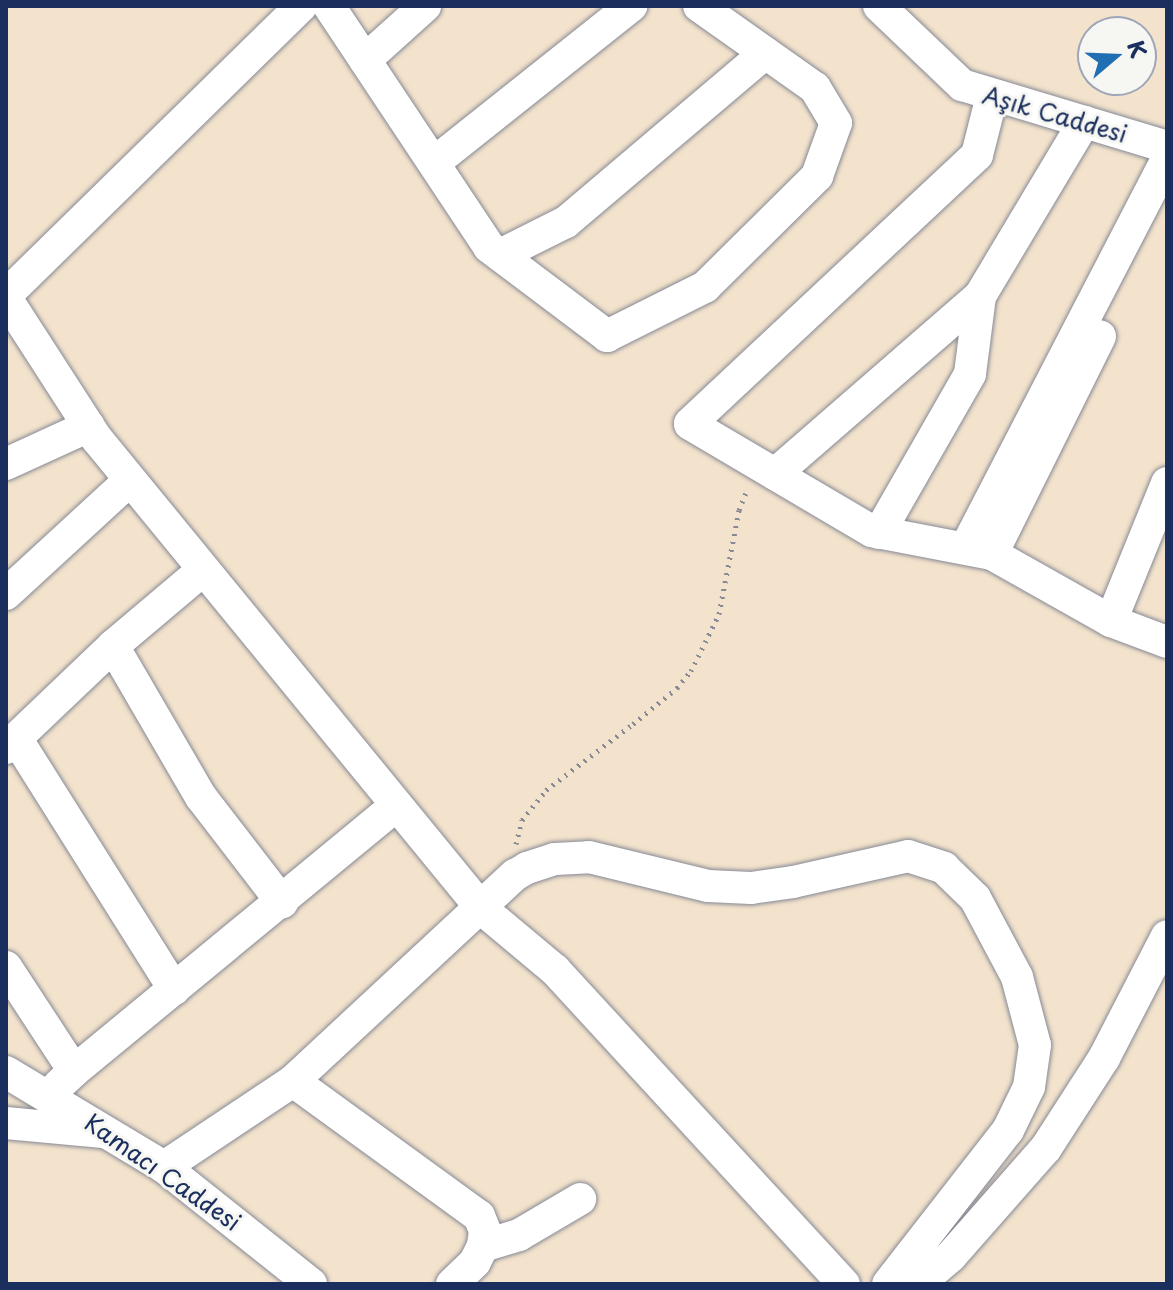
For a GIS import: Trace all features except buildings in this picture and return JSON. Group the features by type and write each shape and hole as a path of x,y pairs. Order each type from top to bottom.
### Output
{"street":[{"path":"301,6 6,296 89,426 130,480 482,909 555,970 844,1284"},
{"path":"329,6 489,247 607,336 705,287 817,176 836,123 815,88 699,6"},
{"path":"365,60 425,6"},
{"path":"435,162 631,6"},
{"name":"Aşık Caddesi","path":"879,6 952,79 992,96 1167,147"},
{"path":"500,255 566,222 765,53"},
{"path":"992,96 977,155 690,424 879,533 979,550 1111,621 1167,642"},
{"path":"766,468 980,296 1084,122"},
{"path":"979,550 1167,160"},
{"path":"979,550 1167,200"},
{"path":"879,533 970,374 980,296"},
{"path":"6,464 89,426"},
{"path":"6,594 130,480"},
{"path":"1111,621 1167,483"},
{"path":"174,989 11,743 113,646 203,570"},
{"path":"113,646 201,797 282,902"},
{"path":"47,1096 397,805"},
{"path":"164,1167 293,1081 482,909 515,875 555,859 589,857 708,886 751,888 793,882 908,856 944,868 966,886 1017,977 1035,1045 1033,1067 1020,1110 1008,1130 888,1284"},
{"path":"918,1284 951,1256 1046,1148 1104,1058 1167,936"},
{"path":"6,967 74,1071"},
{"name":"Kamacı Caddesi","path":"6,1072 164,1167 311,1284"},
{"path":"293,1081 479,1216 485,1231 483,1246 475,1262 452,1284"},
{"path":"6,1123 112,1133"},
{"path":"483,1246 519,1235 580,1199"}],"path":[{"path":"515,875 516,843 522,820 546,790 677,688 702,653 719,614 739,510 766,468"}]}
